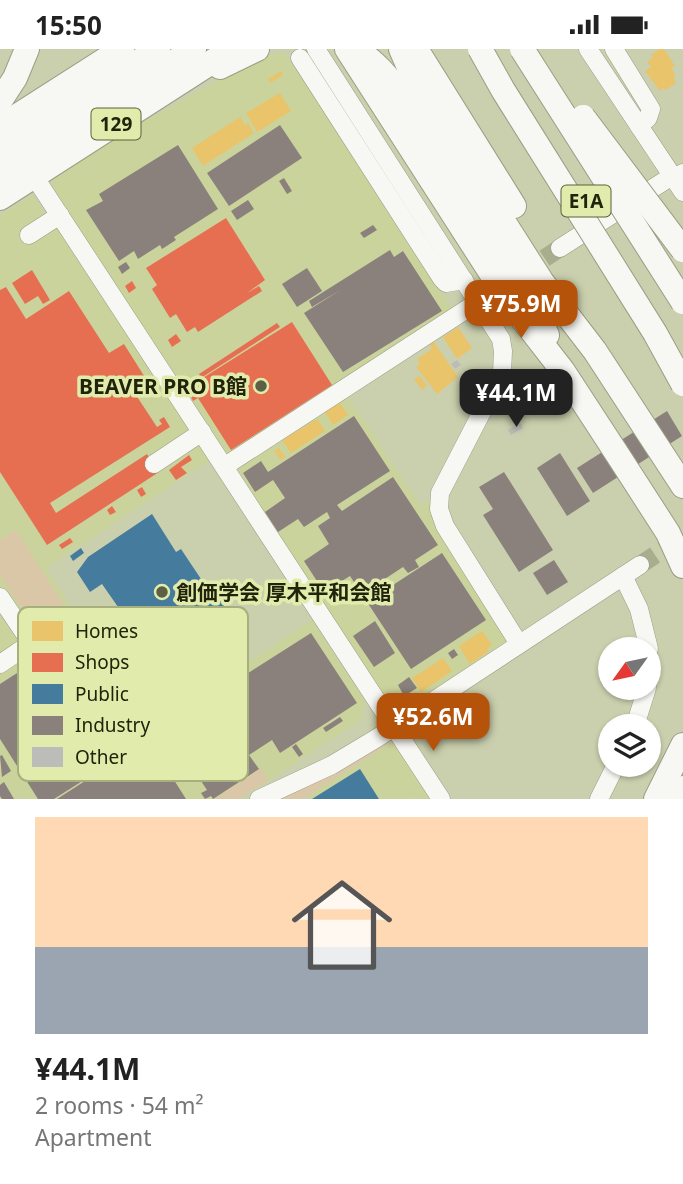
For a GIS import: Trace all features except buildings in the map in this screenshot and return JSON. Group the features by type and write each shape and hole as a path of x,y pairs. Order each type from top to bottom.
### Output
{"highway":[{"path":"0,101 15,78 27,49"},
{"path":"0,127 122,49"},
{"name":"129","path":"0,151 158,49"},
{"name":"129","path":"0,174 194,49"},
{"name":"129","path":"0,198 232,49"},
{"path":"133,114 257,49"},
{"path":"347,49 510,304 563,371 668,533 683,566"},
{"path":"355,49 385,72 402,96 528,294 563,371"},
{"path":"401,49 417,86 535,270 595,351 683,486"},
{"path":"416,49 558,277 595,351"},
{"path":"480,49 655,333 683,384"},
{"name":"E1A","path":"488,49 683,352"},
{"name":"E1A","path":"522,49 683,302"},
{"path":"533,49 683,250"},
{"path":"656,799 683,745"},
{"path":"678,799 683,788"}],"street":[{"path":"588,49 639,126 677,175 683,192"},
{"path":"614,49 651,109 648,118 639,126"},
{"path":"308,53 329,71 464,280 482,299 501,339 502,373 440,493 439,509 445,526 519,644"},
{"path":"308,53 442,279 451,284 464,280"},
{"path":"561,248 677,175"},
{"path":"34,176 441,799"},
{"path":"29,235 60,215"},
{"path":"225,466 482,299"},
{"path":"154,464 202,432"},
{"path":"259,799 332,765 640,565"},
{"path":"623,576 639,609 646,637"},
{"path":"0,597 18,624"},
{"path":"0,664 18,652"},
{"path":"599,799 610,777"}],"shaded area":[{"path":"284,52 451,307 450,314 232,456 225,455 54,192 51,173 259,58"},
{"path":"33,195 209,461 46,568 71,607 18,607 18,781 248,781 248,662 312,620 365,701 361,720 240,799 0,799 0,215"},
{"path":"347,395 421,506 431,500 508,640 396,714 392,714 237,474 240,466"},
{"path":"16,530 64,605 20,607 0,575 0,540"},
{"path":"392,736 396,739 303,799 272,799"},
{"path":"394,741 431,799 305,798"},
{"path":"261,768 268,780 239,799 215,799 242,781 248,781 248,777"}],"tunnel":[{"path":"522,273 560,248"},
{"path":"640,565 681,538"}],"place":[{"name":"BEAVER PRO B館","path":"261,386"},
{"name":"創価学会 厚木平和会館","path":"162,592"}]}
